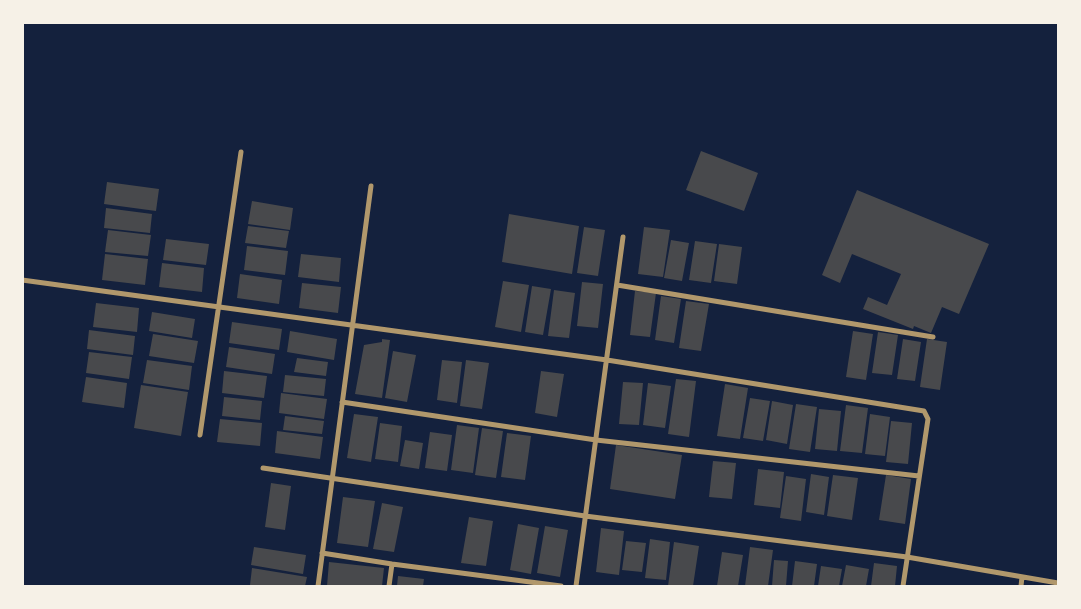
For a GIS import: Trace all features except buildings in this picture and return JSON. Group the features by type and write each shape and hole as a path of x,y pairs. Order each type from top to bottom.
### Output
{"street":[{"path":"200,435 241,152"},
{"path":"318,586 371,186"},
{"path":"576,586 623,237"},
{"path":"22,280 607,360 924,411 928,419 903,586"},
{"path":"617,285 933,337"},
{"path":"342,402 596,440 919,476"},
{"path":"263,468 586,516 907,558 1058,583"},
{"path":"322,553 561,586"},
{"path":"388,586 392,564"},
{"path":"1021,586 1022,577"}]}
